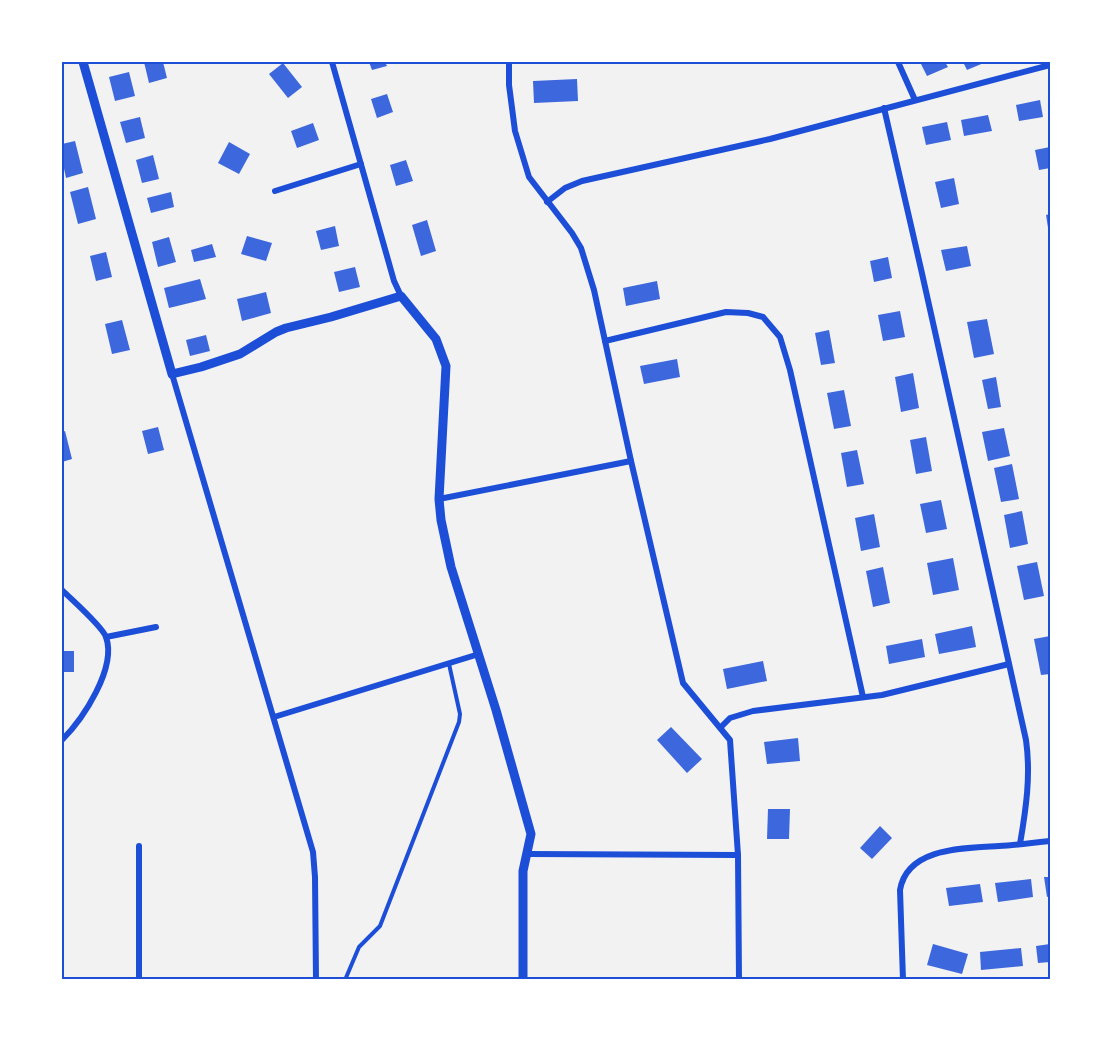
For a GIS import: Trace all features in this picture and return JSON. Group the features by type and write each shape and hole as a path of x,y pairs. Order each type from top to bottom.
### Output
{"street":[{"path":"83,62 314,857 316,980"},
{"path":"332,62 394,281 401,296 436,339 446,366 441,520 451,567 479,654 531,834 524,871 523,980"},
{"path":"509,62 508,85 515,131 529,177 581,248 594,290 683,683 730,740 738,855 739,980"},
{"path":"898,62 915,100"},
{"path":"547,202 565,188 582,181 770,139 1050,65"},
{"path":"884,108 1026,740 1029,762 1026,810 1020,844"},
{"path":"275,191 362,164"},
{"path":"172,374 240,354 286,328 401,296"},
{"path":"605,341 726,312 748,313 763,317 780,337 790,370 863,697"},
{"path":"440,499 631,460"},
{"path":"62,590 102,629 108,647 106,664 99,686 76,725 62,740"},
{"path":"106,637 156,627"},
{"path":"274,717 479,654"},
{"path":"721,727 739,714 882,695 1009,664"},
{"path":"903,980 900,890 902,879 910,868 923,859 950,849 1050,841"},
{"path":"139,846 139,980"},
{"path":"528,854 738,855"},
{"path":"572,980 709,980"},
{"path":"803,980 889,980"}],"lane":[{"path":"345,980 359,948 381,926 459,722 460,714 449,663"}],"building":[{"path":"144,62 163,62 167,78 149,83"},
{"path":"369,62 385,62 387,66 372,70"},
{"path":"920,62 945,62 948,67 927,76"},
{"path":"963,62 986,62 967,70"},
{"path":"283,63 302,87 288,98 269,74"},
{"path":"129,72 135,96 115,101 109,77"},
{"path":"577,79 578,101 534,103 533,81"},
{"path":"387,94 393,112 377,118 371,99"},
{"path":"1040,100 1043,117 1019,121 1016,105"},
{"path":"988,115 992,131 964,136 961,120"},
{"path":"140,117 145,138 126,143 120,122"},
{"path":"947,122 951,140 926,145 922,127"},
{"path":"313,123 319,140 297,148 291,131"},
{"path":"75,141 83,173 66,178 62,144"},
{"path":"229,142 250,154 239,174 218,163"},
{"path":"1050,147 1050,168 1039,170 1035,150"},
{"path":"153,155 159,179 142,183 136,160"},
{"path":"406,160 413,181 396,186 390,165"},
{"path":"954,178 959,204 941,208 935,182"},
{"path":"88,187 96,219 78,224 70,192"},
{"path":"171,192 174,207 151,213 147,198"},
{"path":"1050,214 1050,234 1049,234 1046,215"},
{"path":"427,220 436,251 421,256 412,225"},
{"path":"335,226 339,246 321,250 316,231"},
{"path":"247,236 272,243 266,261 241,254"},
{"path":"169,237 176,262 158,267 152,242"},
{"path":"212,244 216,257 194,262 191,250"},
{"path":"967,246 971,266 946,271 941,250"},
{"path":"106,252 112,277 96,281 90,256"},
{"path":"888,257 892,278 874,282 870,261"},
{"path":"355,267 360,287 339,292 334,272"},
{"path":"200,279 206,299 169,308 164,288"},
{"path":"657,281 660,299 626,306 623,288"},
{"path":"266,292 271,313 242,321 237,299"},
{"path":"900,311 905,337 883,341 878,315"},
{"path":"987,319 994,354 974,358 967,322"},
{"path":"122,320 130,350 112,354 105,324"},
{"path":"829,330 835,363 821,365 815,333"},
{"path":"206,335 210,351 190,356 186,340"},
{"path":"677,359 680,377 644,384 640,366"},
{"path":"913,373 919,408 901,412 895,377"},
{"path":"996,377 1001,407 988,409 982,380"},
{"path":"844,390 851,426 834,429 827,393"},
{"path":"158,427 164,450 148,454 142,431"},
{"path":"1004,428 1010,456 988,461 982,432"},
{"path":"65,431 72,459 62,462 62,432"},
{"path":"926,437 932,471 916,474 910,440"},
{"path":"857,450 864,484 847,487 841,453"},
{"path":"1012,464 1019,499 1001,502 994,468"},
{"path":"941,500 947,529 926,533 920,504"},
{"path":"1022,511 1028,544 1010,548 1004,515"},
{"path":"874,514 880,547 861,551 855,518"},
{"path":"953,558 959,590 933,595 927,563"},
{"path":"1037,562 1044,596 1024,600 1017,566"},
{"path":"883,567 890,603 873,607 866,571"},
{"path":"972,626 976,647 939,654 935,634"},
{"path":"1050,636 1050,674 1041,675 1034,639"},
{"path":"922,639 925,657 889,664 886,646"},
{"path":"62,651 74,651 74,672 62,672"},
{"path":"763,661 767,681 727,689 723,669"},
{"path":"671,727 702,759 687,773 657,740"},
{"path":"798,738 800,761 767,764 764,742"},
{"path":"768,809 790,809 789,839 767,839"},
{"path":"880,826 892,838 872,859 860,848"},
{"path":"1044,877 1050,877 1050,896 1047,897"},
{"path":"1031,879 1033,897 998,902 995,883"},
{"path":"980,884 983,902 949,906 946,888"},
{"path":"933,944 968,954 962,974 927,965"},
{"path":"1050,944 1050,962 1038,963 1036,946"},
{"path":"1021,948 1023,966 981,970 980,952"}]}
